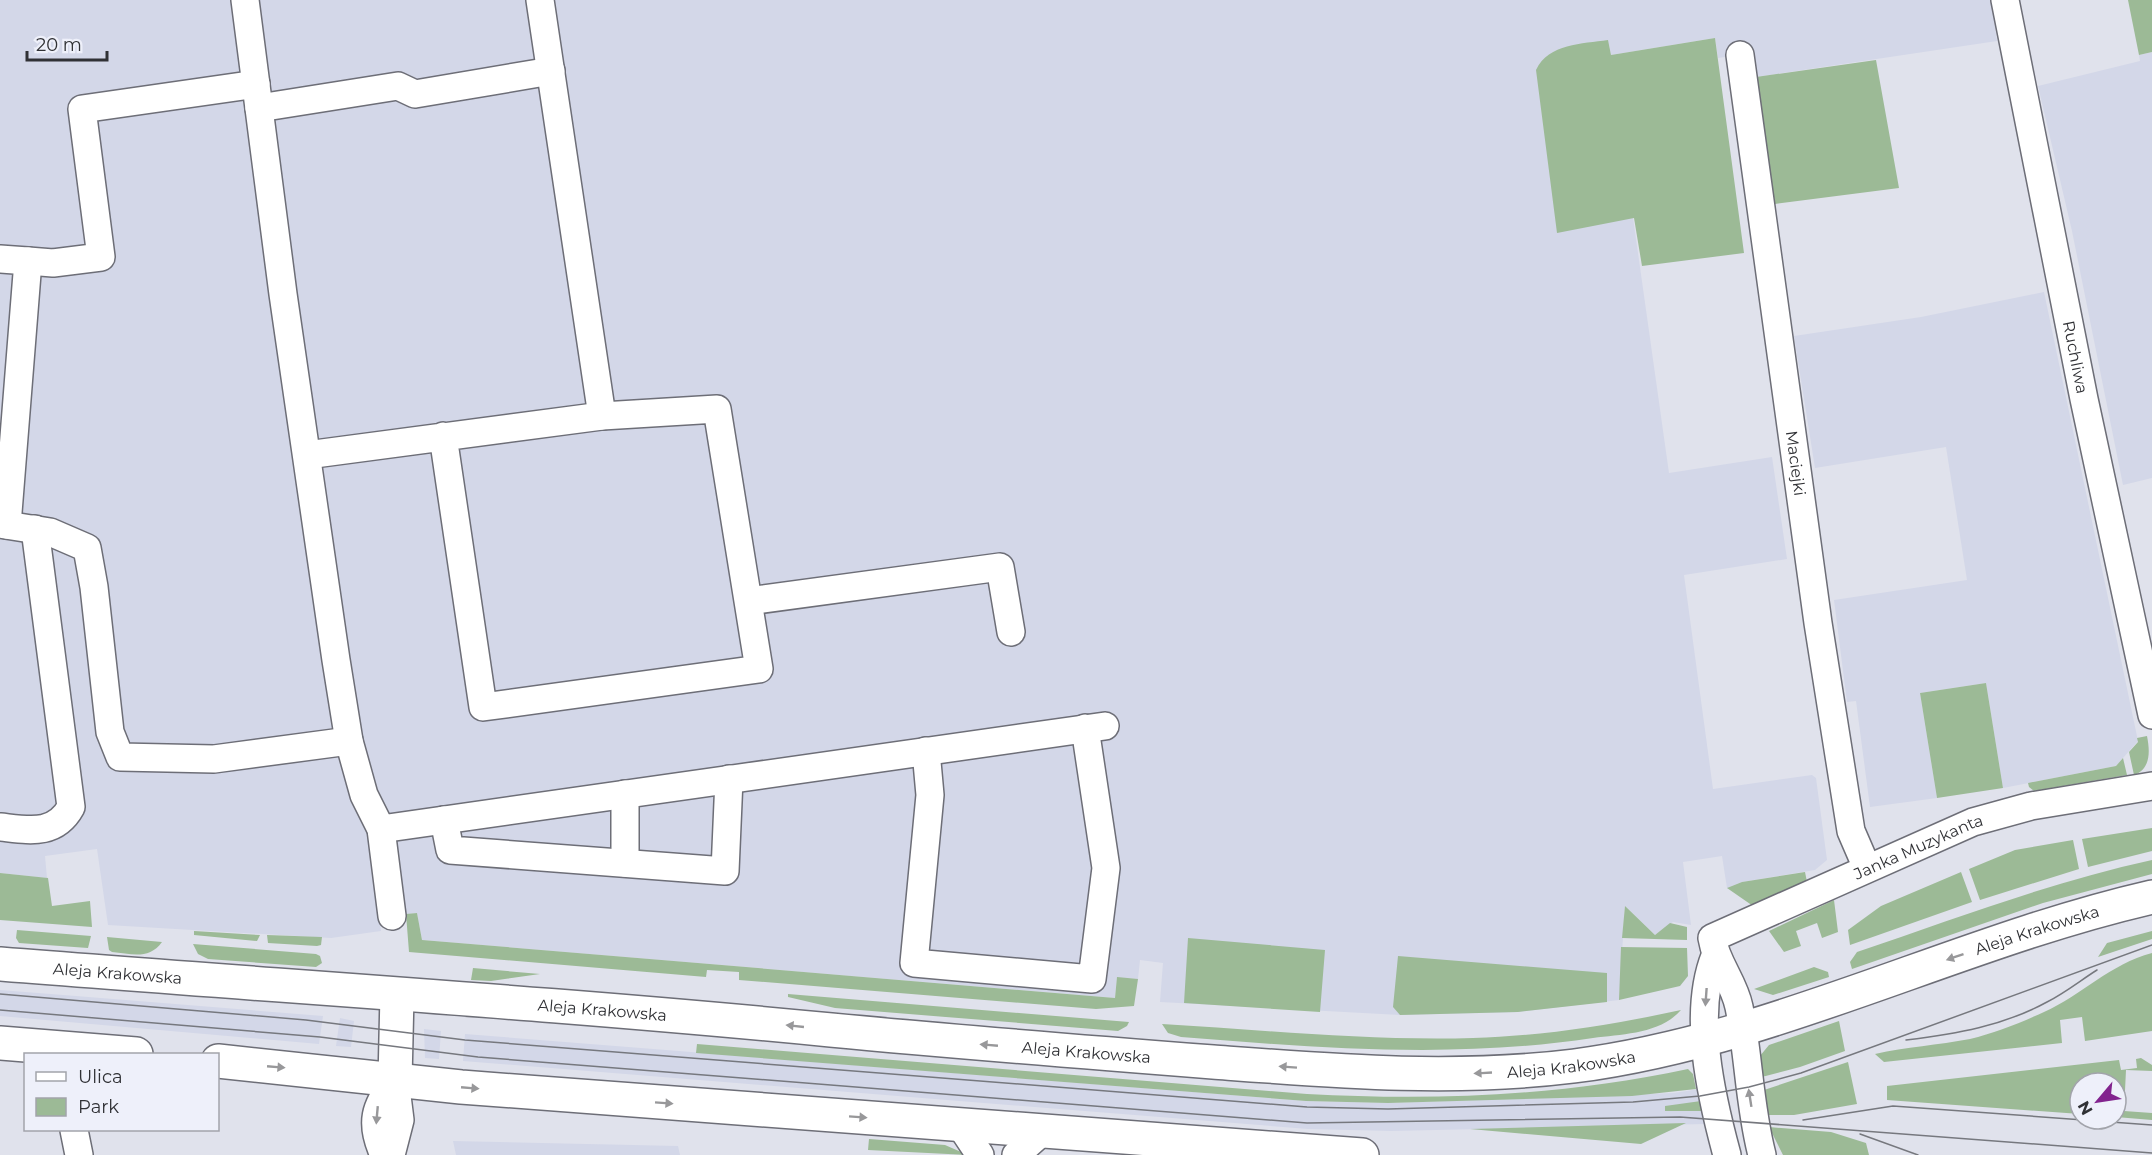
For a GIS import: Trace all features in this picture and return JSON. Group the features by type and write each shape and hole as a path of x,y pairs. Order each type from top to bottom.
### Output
{"main road":[{"name":"Aleja Krakowska","path":"0,964 720,1019 1104,1054 1382,1074 1480,1074 1575,1066 1645,1054 1741,1030 2078,915 2152,897"},
{"path":"395,1080 397,995"},
{"path":"15,1047 102,1053"},
{"path":"219,1061 461,1087 1362,1155"}],"street":[{"path":"245,0 307,455 349,741 364,795 381,829 392,916"},
{"path":"540,0 602,416"},
{"name":"Ruchliwa","path":"2005,0 2084,399 2152,715"},
{"name":"Maciejki","path":"1740,55 1819,634 1851,831 1867,868"},
{"path":"0,259 53,263 101,257 82,109 398,86 415,94 551,71"},
{"path":"28,261 4,525 50,532 87,548 94,587 110,732 120,757 214,759 349,741"},
{"path":"307,455 442,436 602,416 717,409 759,669 483,707 442,436"},
{"path":"0,827 36,831 54,827 65,818 71,807 35,529"},
{"path":"749,601 1000,567 1011,632"},
{"path":"381,829 729,779 926,751 1095,727 1106,868 1092,979 914,963 930,795 926,751"},
{"path":"444,820 450,850 724,871 729,779"},
{"name":"Janka Muzykanta","path":"1727,1155 1713,1100 1706,1039 1707,979 1715,956 1712,939 1973,822 2003,812 2152,786"},
{"path":"625,794 625,863"},
{"path":"1715,956 1734,990 1751,1104 1762,1155"},
{"path":"384,1155 376,1134 376,1108 395,1080"},
{"path":"391,1155 400,1120 395,1080"},
{"path":"960,1125 980,1155"},
{"path":"74,1131 79,1155"},
{"path":"1016,1155 1043,1131"}],"shaded area":[{"path":"0,0 1991,0 1997,41 1756,77 1752,53 1718,58 1715,38 1611,55 1608,40 1669,473 1772,457 1787,559 1684,575 1713,789 1812,775 1816,778 1827,860 1815,870 1742,882 1727,888 1722,856 1683,862 1691,925 1673,922 1655,935 1625,906 1619,1000 1518,1012 1400,1015 1160,1002 1163,963 1140,960 1138,979 1117,978 1115,998 422,940 417,913 379,917 381,931 331,938 108,925 97,849 45,856 47,878 0,873"},
{"path":"2152,52 2152,478 2123,485 2072,231 2038,86 2140,61 2139,55"},
{"path":"2044,292 2138,741 2116,766 2003,788 1986,683 1920,693 1937,798 1870,807 1856,701 1847,702 1834,600 1967,580 1946,447 1815,468 1794,336 1921,317"},
{"path":"0,990 323,1016 319,1044 0,1016"},
{"path":"340,1018 354,1021 351,1047 336,1046"},
{"path":"424,1029 441,1031 439,1059 425,1058"},
{"path":"465,1034 1306,1101 1388,1103 1674,1093 1699,1089 1706,1124 1391,1131 1308,1129 463,1061"},
{"path":"453,1141 678,1146 680,1155 456,1155"}],"green space":[{"path":"2128,0 2152,0 2152,52 2139,55"},
{"path":"1715,38 1744,253 1642,266 1634,218 1557,233 1536,70 1542,61 1549,54 1567,46 1608,40 1611,55"},
{"path":"1876,60 1899,188 1775,204 1756,77"},
{"path":"1986,683 2003,788 1937,798 1920,693"},
{"path":"2147,736 2148,759 2144,768 2134,775 2129,752 2138,742 2137,738"},
{"path":"2123,758 2127,775 2034,791 2029,787 2028,783 2116,766"},
{"path":"2152,828 2152,851 2088,867 2082,839"},
{"path":"2073,840 2079,869 1980,900 1969,869 2015,850"},
{"path":"2152,860 2152,874 2043,903 1852,969 1850,962 1857,952 2040,890"},
{"path":"1805,872 1807,882 1753,906 1727,888 1742,882"},
{"path":"1961,872 1972,902 1850,945 1848,930 1881,906"},
{"path":"0,873 48,878 52,906 90,901 92,927 0,920"},
{"path":"1834,900 1838,932 1822,938 1817,923 1796,931 1801,946 1784,952 1769,931"},
{"path":"1625,906 1655,935 1670,923 1687,927 1687,940 1622,938"},
{"path":"417,913 422,940 1115,998 1117,977 1138,979 1134,1006 1096,1009 739,980 739,972 707,970 706,977 409,952 406,914"},
{"path":"17,930 91,936 88,948 19,943 16,938"},
{"path":"194,931 260,935 257,941 194,935"},
{"path":"2152,931 2152,939 2098,957 2107,943"},
{"path":"267,935 322,937 321,945 317,946 268,943"},
{"path":"107,937 162,942 146,954 133,954 112,952 109,950"},
{"path":"1188,938 1325,950 1320,1012 1184,1003"},
{"path":"193,944 316,954 320,956 322,963 316,967 208,959 198,954"},
{"path":"1621,947 1687,948 1688,976 1680,986 1619,1000"},
{"path":"2152,953 2152,1031 2085,1041 2082,1017 2060,1020 2062,1043 1884,1062 1875,1054 1989,1034 2058,1005 2123,964"},
{"path":"1398,956 1607,973 1607,1002 1518,1012 1400,1015 1393,1007"},
{"path":"1814,967 1828,972 1829,977 1773,995 1754,989"},
{"path":"473,968 540,974 491,981 471,980"},
{"path":"788,994 1129,1022 1127,1026 1118,1031 835,1008 788,997"},
{"path":"1681,1010 1663,1024 1628,1034 1541,1044 1438,1050 1336,1048 1181,1037 1168,1033 1162,1024 1357,1036 1473,1038 1578,1029"},
{"path":"1839,1021 1845,1051 1800,1067 1758,1078 1755,1062 1769,1045"},
{"path":"697,1044 1307,1094 1404,1097 1546,1091 1688,1069 1693,1074 1696,1089 1632,1096 1388,1103 1306,1101 696,1053"},
{"path":"2141,1058 2152,1065 2152,1071 2068,1071 2068,1113 1887,1100 1887,1086 2119,1060 2121,1070 2137,1068 2136,1059"},
{"path":"1848,1062 1857,1104 1794,1115 1766,1115 1761,1091"},
{"path":"1701,1101 1703,1111 1665,1111 1665,1106"},
{"path":"2128,1111 2152,1113 2152,1120 2128,1118"},
{"path":"1686,1123 1641,1144 1470,1129"},
{"path":"1769,1127 1831,1132 1866,1143 1869,1155 1783,1155"},
{"path":"869,1139 945,1145 968,1155 868,1150"}],"tram line":[{"path":"0,994 306,1020 465,1040 1307,1107 1388,1109 1633,1102 1700,1096 1749,1087 1801,1073 2152,945"},
{"path":"1906,1040 1961,1032 2013,1017 2067,991 2097,970"},
{"path":"0,1010 320,1037 478,1057 1307,1123 1680,1117 2152,1153"},
{"path":"1803,1120 1893,1106 2152,1125"},
{"path":"1860,1134 1918,1155"}]}
